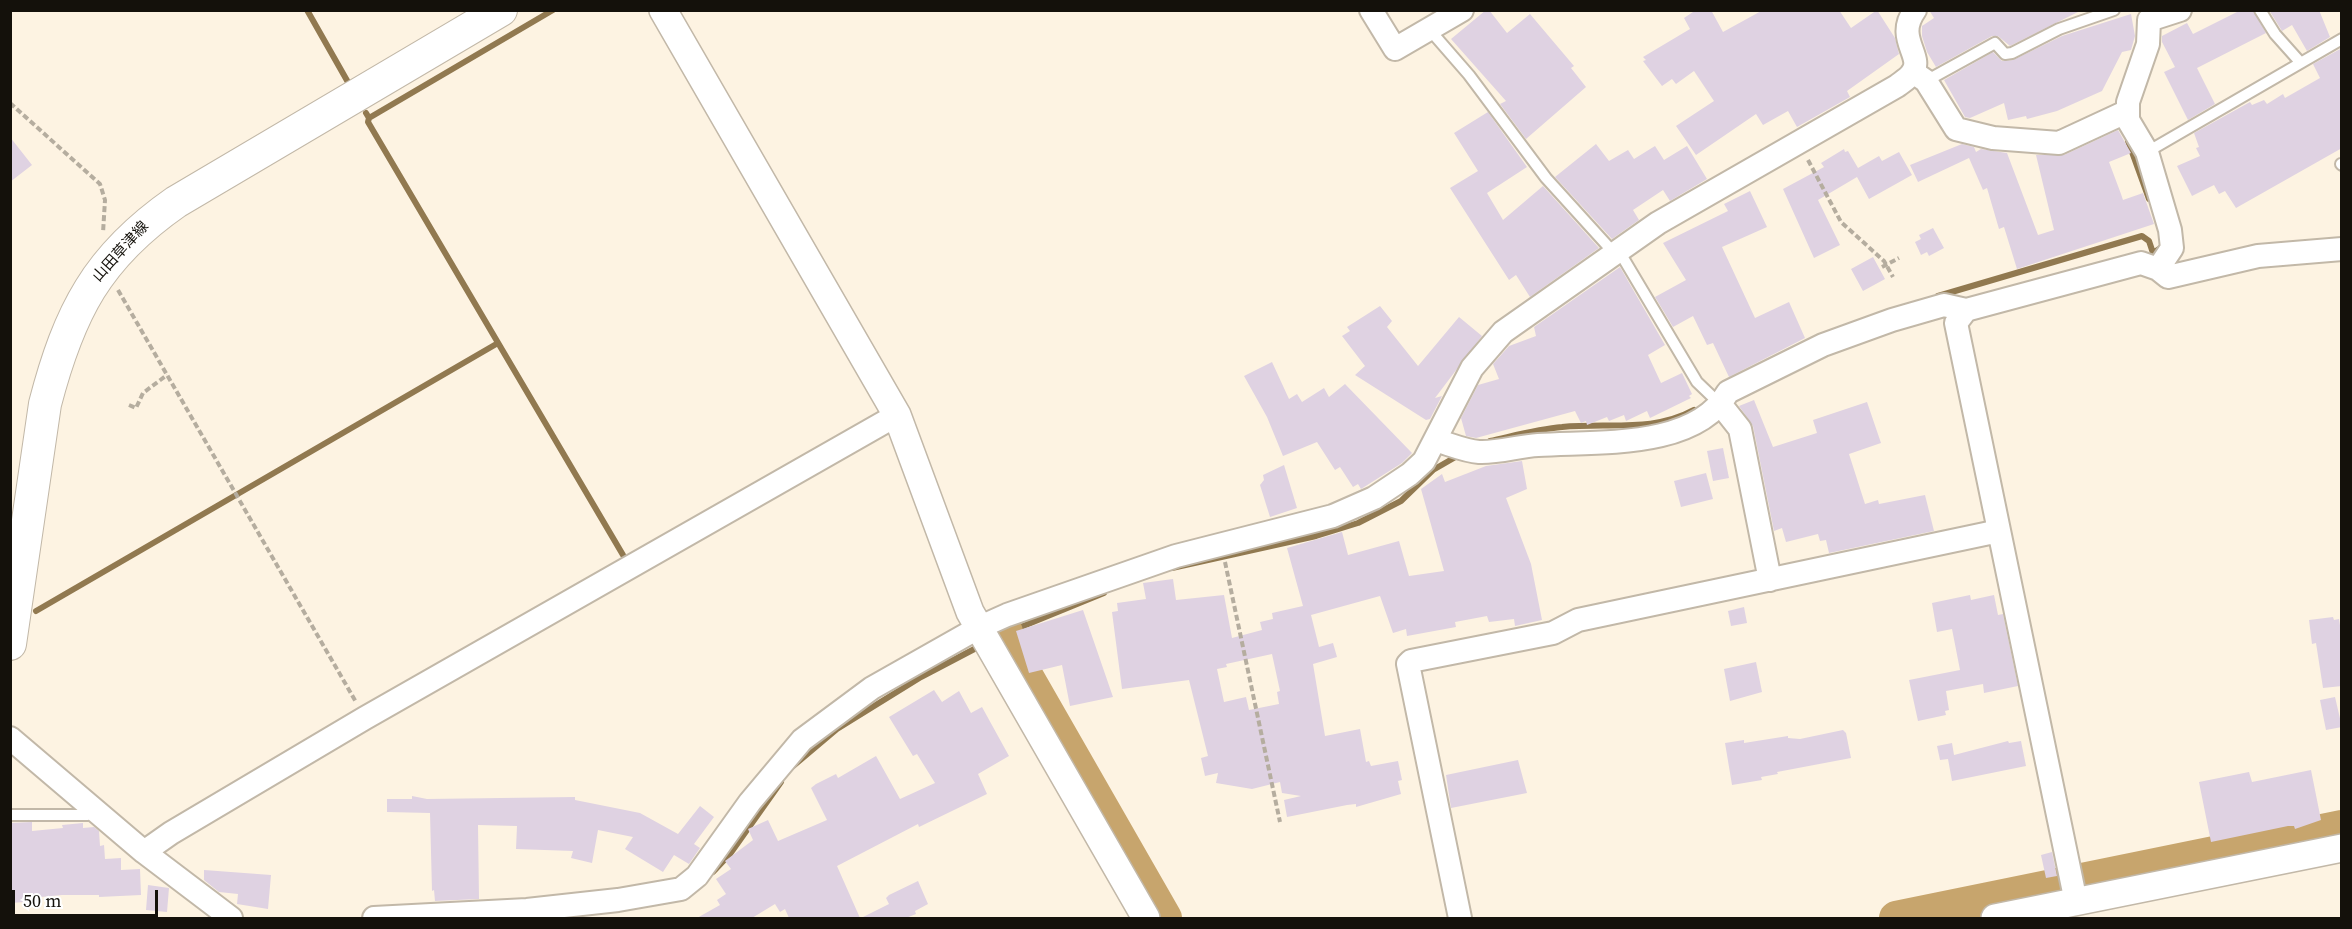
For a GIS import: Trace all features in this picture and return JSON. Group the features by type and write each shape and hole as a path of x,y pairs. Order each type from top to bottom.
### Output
{"main road":[{"name":"山田草津線","path":"10,644 45,404 55,367 72,320 109,262 149,221 176,202 501,10"}],"street":[{"path":"663,10 897,415 978,628 1146,918"},
{"path":"1371,10 1395,49 1462,10"},
{"path":"1915,10 1907,21 1906,34 1920,77 1956,129 1993,138 2059,143 2128,111"},
{"path":"2158,269 2172,248 2170,230 2146,152 2128,120 2128,102 2148,44 2148,15 2180,10"},
{"path":"374,918 527,914 681,889 697,876 750,802 802,740 872,688 978,628 1090,584 1222,544 1333,516 1374,498 1417,468 1435,440 1472,369 1503,332 1658,223 1897,86 1920,77"},
{"path":"1435,440 1480,452 1535,445 1655,437 1682,429 1721,405 1728,392 1823,345 1892,320 1944,305 1966,310 2141,263 2158,269 2168,277 2258,256 2342,249"},
{"path":"1966,310 1956,323 2073,889"},
{"path":"1721,405 1740,429 1770,580"},
{"path":"144,852 171,833 365,718 897,415"},
{"path":"1460,918 1408,664 1411,661 1553,633 1578,620 1999,531"},
{"path":"10,738 144,852 231,918"},
{"path":"1995,918 2073,889 2342,848"}],"lane":[{"path":"1920,77 1995,43 2006,54 2012,53 2059,29 2114,10"},
{"path":"2260,10 2275,34 2300,62"},
{"path":"1429,29 1469,75 1546,178 1617,252 1697,382 1721,405"},
{"path":"2146,152 2342,39"},
{"path":"10,815 87,816 97,812"}],"path":[{"path":"10,103 100,184 105,200 103,235 109,262 167,375 365,718"},
{"path":"1799,143 1841,222 1893,277"},
{"path":"1885,266 1899,258"},
{"path":"129,405 136,408 143,393 167,375"},
{"path":"1222,544 1246,670 1280,822"}],"building":[{"path":"1486,10 1489,10 1507,33 1530,14 1574,66 1571,68 1586,87 1526,139 1500,104 1506,101 1451,39"},
{"path":"1696,10 1711,10 1723,32 1763,10 1839,10 1851,28 1877,10 1895,38 1899,54 1847,91 1850,97 1797,127 1788,111 1763,125 1756,114 1696,155 1676,126 1714,101 1694,71 1676,84 1672,79 1662,86 1643,61 1646,60 1643,57 1690,29 1684,18"},
{"path":"1929,10 2082,10 2010,46 1998,36 1992,36 1936,67 1927,52 1922,36 1922,26 1934,18"},
{"path":"2241,10 2253,10 2266,33 2197,68 2215,104 2188,120 2164,72 2175,67 2162,42 2162,36 2187,23 2193,34"},
{"path":"2269,10 2319,10 2330,37 2307,51 2292,25 2282,31"},
{"path":"2131,14 2135,36 2131,50 2122,52 2102,91 2057,111 2027,119 2026,116 2008,120 2004,103 1970,118 1965,117 1944,80 1993,52 2002,61 2013,60 2062,36"},
{"path":"2342,48 2342,148 2236,208 2225,191 2219,194 2214,185 2192,196 2177,166 2200,156 2196,148 2199,147 2194,133 2250,102 2252,105 2264,100 2267,104 2283,94 2285,98 2320,78 2313,64"},
{"path":"1488,112 1527,167 1487,193 1503,220 1543,186 1599,248 1530,297 1516,275 1509,280 1450,188 1478,171 1454,133"},
{"path":"2118,130 2131,153 2109,162 2123,200 2143,193 2154,224 2017,269 2004,227 1999,229 1987,188 1983,190 1969,158 1918,182 1910,165 1962,144 1974,147 1976,152 1981,149 2007,153 2038,235 2054,230 2036,155 2064,155"},
{"path":"10,137 32,165 10,182"},
{"path":"1596,144 1609,161 1628,150 1634,159 1655,146 1664,160 1687,146 1707,179 1670,201 1663,190 1633,210 1639,220 1612,239 1555,177"},
{"path":"1844,149 1845,152 1848,151 1858,168 1879,156 1882,161 1899,152 1912,175 1869,199 1857,177 1818,200 1840,245 1814,258 1783,189 1824,167 1821,163"},
{"path":"1750,191 1767,227 1722,247 1755,318 1789,302 1805,338 1729,377 1713,343 1707,345 1693,316 1673,327 1655,297 1686,280 1663,243 1728,211 1724,204"},
{"path":"1933,228 1944,248 1929,256 1927,252 1921,255 1915,242 1921,239 1919,235"},
{"path":"1873,257 1885,279 1863,291 1851,269"},
{"path":"1620,267 1665,345 1648,355 1661,383 1682,373 1692,394 1689,396 1691,398 1650,418 1647,411 1626,421 1624,415 1609,421 1607,417 1587,425 1586,421 1581,423 1575,411 1476,438 1466,436 1461,418 1478,385 1499,379 1493,364 1509,346 1536,336 1534,327"},
{"path":"1380,306 1392,321 1387,327 1418,366 1459,317 1482,336 1435,398 1442,396 1430,419 1426,420 1355,375 1365,366 1342,336 1350,331 1347,327"},
{"path":"1272,362 1289,399 1297,394 1302,402 1324,388 1329,397 1345,384 1412,453 1402,463 1361,489 1358,484 1353,487 1340,467 1335,470 1317,442 1283,456 1267,417 1244,376"},
{"path":"1754,400 1773,447 1817,433 1813,420 1867,402 1881,443 1849,454 1865,504 1878,500 1879,504 1925,495 1934,531 1829,553 1826,540 1820,541 1818,534 1786,542 1782,528 1774,531 1753,426 1739,406"},
{"path":"1723,448 1729,478 1713,481 1707,451"},
{"path":"1522,461 1527,489 1506,498 1531,564 1542,620 1515,626 1514,619 1489,622 1487,616 1455,622 1456,627 1407,636 1406,629 1393,633 1380,596 1311,615 1319,647 1333,643 1337,657 1313,664 1325,736 1360,729 1366,762 1369,761 1371,766 1398,761 1402,780 1398,781 1401,794 1356,807 1356,804 1347,805 1287,817 1284,800 1301,796 1282,793 1280,782 1252,789 1216,783 1218,773 1205,776 1201,758 1208,756 1189,680 1122,689 1112,612 1118,611 1117,603 1146,599 1143,583 1173,579 1176,600 1224,595 1232,638 1262,630 1260,622 1273,619 1272,613 1303,606 1287,548 1342,532 1348,555 1399,541 1409,576 1444,571 1421,489 1442,474 1445,482 1486,466","holes":["1272,654 1280,691 1277,692 1279,704 1249,710 1246,697 1224,702 1217,669 1227,667 1226,664"]},
{"path":"1284,465 1297,508 1270,517 1260,485 1264,480 1263,475"},
{"path":"1706,473 1713,499 1681,507 1674,481"},
{"path":"1970,595 1971,600 1994,595 1998,615 2003,614 2018,686 1984,693 1983,684 1946,691 1949,710 1945,711 1946,715 1918,721 1909,680 1960,670 1952,629 1937,632 1932,603"},
{"path":"1744,607 1747,623 1731,626 1728,611"},
{"path":"1083,610 1113,697 1070,706 1062,665 1029,673 1016,631"},
{"path":"2333,617 2334,620 2339,619 2342,638 2342,686 2323,688 2316,643 2312,644 2309,620"},
{"path":"1756,662 1762,692 1730,701 1724,669"},
{"path":"934,690 942,702 959,691 971,713 982,707 1009,756 978,774 987,794 919,827 918,824 837,866 860,918 789,918 785,909 780,912 775,904 752,918 697,918 720,905 717,900 726,894 716,879 731,869 725,861 753,840 748,829 768,820 778,841 827,820 811,788 816,784 836,774 838,778 876,756 900,799 935,783 917,754 913,756 889,717"},
{"path":"2335,697 2342,727 2326,730 2320,700"},
{"path":"1843,730 1846,733 1851,758 1777,772 1778,774 1761,777 1762,780 1732,785 1725,743 1744,740 1744,743 1788,736 1788,738 1800,739"},
{"path":"2008,741 2009,743 2021,741 2026,766 1952,781 1948,759 1940,760 1937,746 1952,743 1954,755"},
{"path":"1518,760 1527,793 1451,808 1446,775"},
{"path":"2311,770 2321,820 2295,829 2294,826 2288,826 2211,842 2199,782 2249,772 2252,782"},
{"path":"412,796 427,799 575,797 575,800 640,813 678,834 700,806 714,817 694,844 700,848 689,864 674,855 663,872 625,849 633,837 598,830 592,863 571,858 573,851 516,849 517,826 478,825 479,899 435,901 434,890 432,891 430,813 387,812 387,799 412,799"},
{"path":"32,822 32,831 63,828 62,825 83,823 83,828 94,827 99,831 100,846 104,845 105,859 121,858 121,870 140,869 141,895 99,897 99,895 62,895 41,897 41,901 10,903 10,823"},
{"path":"2052,852 2057,876 2046,878 2041,855"},
{"path":"204,870 271,875 268,909 237,904 238,894 219,892 204,880"},
{"path":"918,881 928,904 915,911 916,914 906,918 861,918 889,904 886,898 889,895"},
{"path":"148,885 169,888 167,912 146,910"}],"waterway":[{"path":"307,10 349,84"},
{"path":"369,118 553,10"},
{"path":"366,113 369,118 368,122 623,555"},
{"path":"2128,141 2149,199"},
{"path":"1938,296 2142,236 2149,241 2153,253 2162,247"},
{"path":"36,611 498,343"},
{"path":"1490,441 1553,428 1662,422 1694,410"},
{"path":"1172,568 1316,536 1358,523 1401,501 1433,470 1459,455"},
{"path":"994,638 1104,593"},
{"path":"1006,632 1008,644 1165,918"},
{"path":"792,767 837,729 921,677 982,645"},
{"path":"713,872 730,854 781,782"},
{"path":"1896,918 2342,827"}]}
